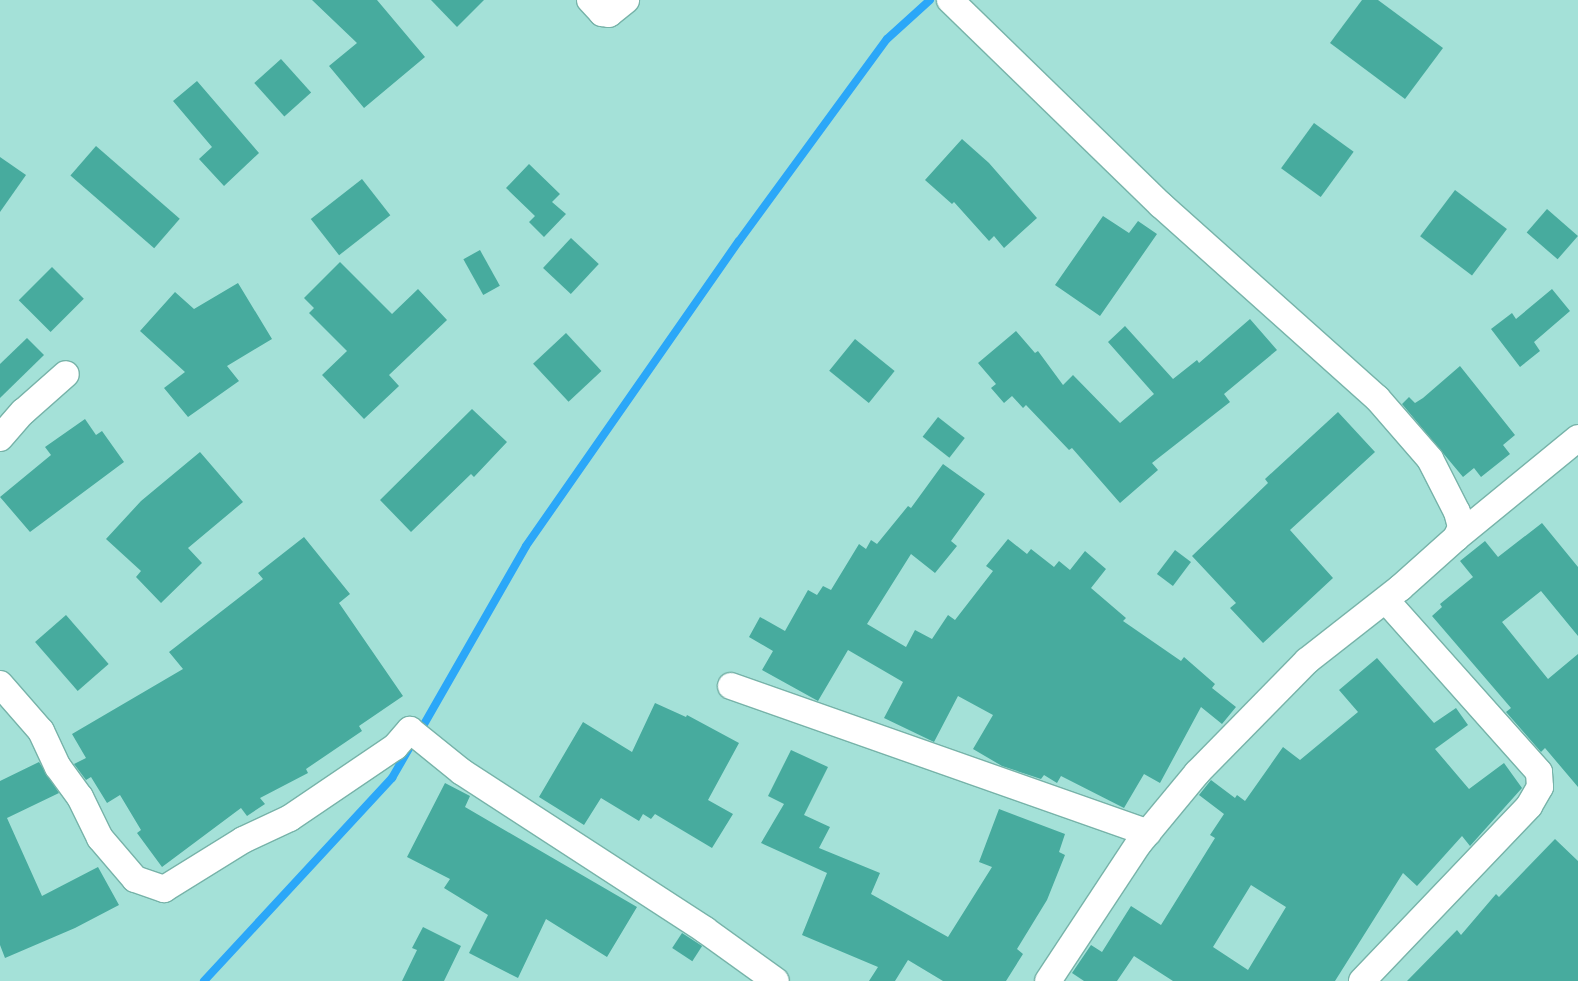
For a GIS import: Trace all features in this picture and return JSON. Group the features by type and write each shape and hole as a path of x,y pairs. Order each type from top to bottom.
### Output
{"street":[{"path":"590,0 602,13 610,14 626,0"},
{"path":"950,0 979,25 1162,204 1377,398 1430,459 1457,512 1461,526 1456,538"},
{"path":"0,438 23,412 66,374"},
{"path":"1048,981 1148,833 1197,773 1307,662 1386,600 1456,538 1578,438"},
{"path":"1362,981 1529,806 1540,787 1538,772 1386,600"},
{"path":"0,684 41,731 58,767 80,798 100,838 135,880 164,890 243,840 290,818 395,747 410,730 462,772 705,930 776,981"},
{"path":"731,686 1148,833"}],"building":[{"path":"312,0 377,0 425,57 364,108 329,66 357,43"},
{"path":"431,0 484,0 457,27"},
{"path":"1362,0 1378,0 1443,48 1405,99 1330,43"},
{"path":"281,59 311,92 284,117 254,83"},
{"path":"197,81 259,153 224,186 199,159 212,147 173,101"},
{"path":"1314,123 1354,152 1321,197 1281,168"},
{"path":"962,139 989,163 1037,218 1004,248 994,236 989,241 954,202 952,204 925,180"},
{"path":"96,146 180,219 154,248 70,175"},
{"path":"0,157 26,175 0,212"},
{"path":"529,164 560,194 552,202 566,214 544,237 529,222 535,216 506,188"},
{"path":"362,179 390,215 339,255 311,219"},
{"path":"1455,190 1507,229 1472,275 1420,236"},
{"path":"1547,209 1578,236 1558,259 1527,232"},
{"path":"1103,216 1129,233 1138,221 1157,234 1100,316 1055,285"},
{"path":"571,238 599,264 571,294 543,268"},
{"path":"480,250 500,286 483,295 463,259"},
{"path":"340,262 392,314 418,289 447,320 389,375 399,386 364,419 322,375 347,351 309,313 314,308 304,298"},
{"path":"52,267 84,299 51,332 19,300"},
{"path":"238,283 272,339 227,366 239,381 188,417 164,388 185,372 140,331 175,292 194,309"},
{"path":"1552,289 1570,311 1534,342 1540,351 1520,367 1491,329 1512,313 1516,319"},
{"path":"1250,319 1277,350 1224,394 1230,402 1152,463 1158,470 1120,503 1072,448 1069,450 1026,405 1023,408 1012,396 1004,403 991,388 996,384 978,363 1016,331 1035,353 1038,351 1063,385 1073,375 1120,423 1154,394 1108,342 1125,326 1173,379 1197,360 1199,363"},
{"path":"566,333 601,371 569,402 533,364"},
{"path":"27,338 44,355 0,398 0,364"},
{"path":"855,339 895,371 869,403 829,371"},
{"path":"1460,366 1515,435 1503,445 1510,454 1481,477 1474,468 1463,477 1402,404 1409,397 1415,403 1423,398"},
{"path":"472,409 507,442 474,477 471,474 411,532 380,500"},
{"path":"1338,412 1375,452 1290,530 1333,578 1263,643 1230,608 1236,603 1192,556 1268,483 1265,479"},
{"path":"938,417 965,438 949,458 923,437"},
{"path":"85,419 96,435 102,431 124,462 30,532 0,497 51,455 45,447"},
{"path":"200,452 243,502 188,548 202,563 161,603 136,577 141,571 106,539 141,501"},
{"path":"943,464 985,494 951,541 957,546 935,573 911,554 867,624 906,647 915,630 932,639 948,615 955,620 993,571 986,566 1008,539 1027,554 1031,549 1054,567 1059,561 1070,570 1085,551 1106,569 1091,588 1126,618 1123,621 1181,661 1184,657 1215,684 1212,688 1236,707 1222,724 1201,707 1160,783 1144,774 1124,808 1061,776 1057,783 1044,775 1041,779 1002,766 973,749 993,715 958,696 934,742 884,718 903,682 848,650 818,701 762,670 773,651 749,637 760,617 785,631 808,590 817,595 823,586 831,590 859,544 866,549 871,540 877,544 908,506 911,508"},
{"path":"1542,523 1578,567 1578,636 1541,591 1502,622 1548,679 1578,654 1578,787 1545,748 1541,752 1506,712 1511,708 1432,616 1442,607 1440,604 1473,577 1460,561 1485,541 1498,557"},
{"path":"304,537 350,594 339,603 403,696 359,726 362,731 306,769 308,773 260,798 265,804 247,816 241,808 162,867 137,833 141,830 120,795 107,803 91,777 86,780 74,764 86,758 72,734 183,669 169,652 263,579 258,573"},
{"path":"1175,550 1191,562 1173,586 1157,574"},
{"path":"66,615 109,664 78,691 35,642"},
{"path":"1377,658 1434,723 1456,708 1468,725 1435,749 1469,789 1504,763 1522,788 1470,846 1462,836 1417,886 1403,873 1335,981 1173,981 1134,956 1117,981 1084,981 1072,973 1091,945 1102,952 1131,906 1161,925 1215,838 1210,835 1224,814 1199,795 1211,780 1235,798 1237,795 1245,801 1283,747 1300,760 1358,712 1339,690","holes":["1251,885 1286,907 1248,970 1213,947"]},
{"path":"655,703 686,717 687,715 739,743 708,800 733,814 712,848 655,814 651,819 643,814 639,821 601,798 584,825 539,797 583,722 632,752"},
{"path":"791,750 828,767 804,815 830,827 819,848 880,873 871,894 948,937 992,867 979,862 999,809 1065,834 1059,852 1065,855 1047,900 1017,949 1023,954 1006,981 943,981 908,960 895,981 869,981 878,967 802,935 827,873 761,843 784,804 768,796"},
{"path":"39,762 59,793 7,818 42,896 98,867 119,905 75,928 5,958 0,945 0,781"},
{"path":"445,783 470,796 465,807 637,907 607,957 546,919 518,978 469,953 488,915 444,888 450,879 407,857"},
{"path":"1555,839 1578,861 1578,981 1407,981 1457,930 1461,935 1496,894 1499,897"},
{"path":"423,927 461,946 444,981 402,981 417,950 412,948"},
{"path":"682,933 702,946 692,961 672,948"}],"waterway":[{"path":"419,733 526,546 739,241 887,39 930,0"},
{"path":"204,981 392,778 410,747"}]}
